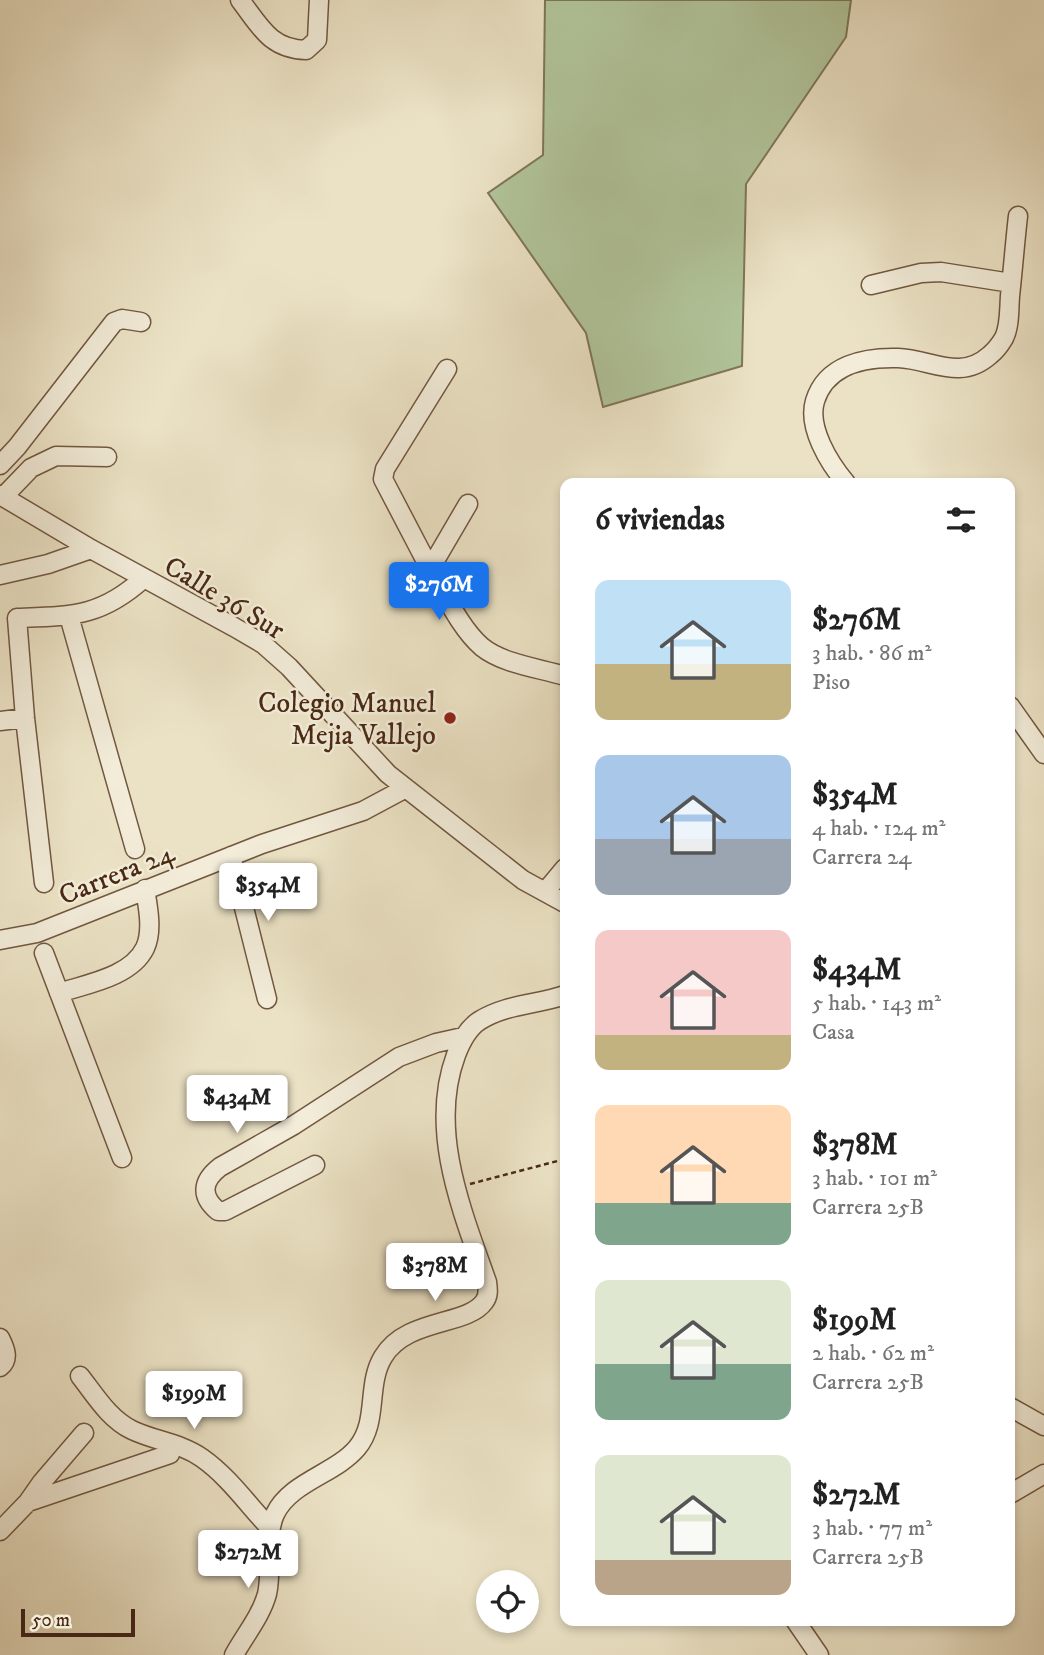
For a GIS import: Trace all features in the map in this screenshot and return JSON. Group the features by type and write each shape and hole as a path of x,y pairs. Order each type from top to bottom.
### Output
{"street":[{"path":"240,0 272,41 291,50 306,50 317,40 319,0"},
{"path":"842,478 831,466 812,411 819,388 840,368 869,360 900,358 950,370 973,365 990,355 1004,337 1018,216"},
{"path":"871,285 921,273 941,272 1011,283"},
{"path":"0,466 114,322 122,319 141,322"},
{"path":"447,369 385,470 383,480 430,569 463,623 483,647 508,660 560,675"},
{"path":"2,496 31,468 56,456 107,457"},
{"name":"Calle 36 Sur","path":"2,496 91,550 262,644 289,667 380,767 523,880 560,900"},
{"path":"430,569 468,504"},
{"path":"0,575 48,564 91,550"},
{"path":"44,883 25,718 17,618 69,616 102,608 129,592 144,578"},
{"path":"69,616 135,849"},
{"path":"1015,713 1044,754"},
{"path":"0,721 25,718"},
{"name":"Carrera 24","path":"0,940 37,933 145,888 363,811 406,788"},
{"path":"231,856 267,999"},
{"path":"545,892 560,874"},
{"path":"59,993 121,971 145,948 149,922 145,888"},
{"path":"44,953 122,1158"},
{"path":"234,1655 258,1616 267,1594 270,1528 276,1512 284,1501 301,1487 359,1447 368,1429 373,1402 372,1382 387,1350 404,1336 472,1311 483,1304 488,1294 487,1282 457,1187 446,1139 445,1096 451,1067 463,1037 477,1022 502,1009 560,996"},
{"path":"314,1165 225,1211 219,1211 212,1206 206,1195 205,1184 210,1175 220,1167 294,1125 399,1057 436,1043 463,1037"},
{"path":"0,1338 7,1355 0,1367"},
{"path":"80,1376 105,1409 124,1425 189,1450 204,1459 243,1496 270,1528"},
{"path":"1015,1410 1044,1426"},
{"path":"0,1531 28,1502 84,1433"},
{"path":"28,1502 170,1454"},
{"path":"1015,1491 1044,1474"},
{"path":"799,1626 819,1655"}],"path":[{"path":"457,1187 560,1160"}],"green space":[{"path":"545,0 851,0 846,37 746,184 742,366 603,407 586,333 488,193 543,155"}],"place":[{"name":"Colegio Manuel Mejia Vallejo","path":"450,718"}]}
